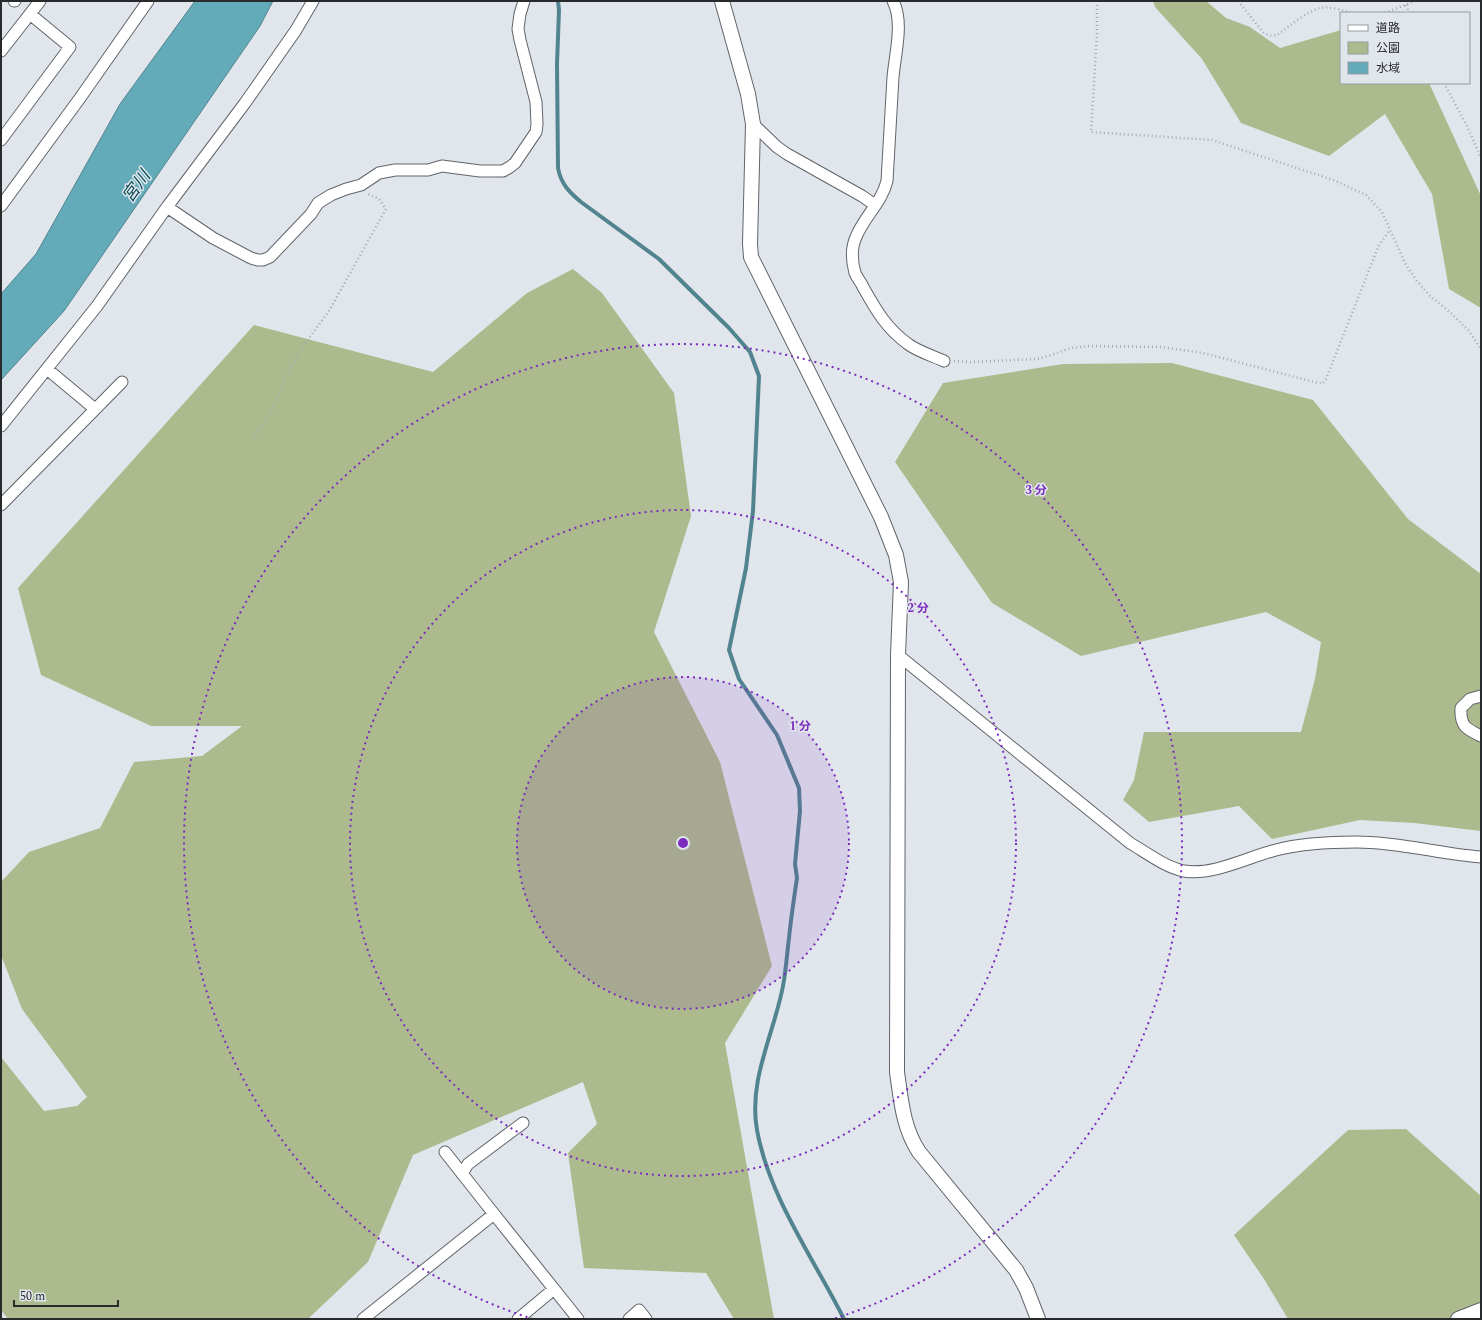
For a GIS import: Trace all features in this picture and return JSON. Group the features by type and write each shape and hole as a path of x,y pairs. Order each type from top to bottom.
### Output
{"street":[{"path":"1,51 40,1"},
{"path":"1,206 80,98 148,1"},
{"path":"1,426 97,306 167,207 245,103 296,30 313,1"},
{"path":"167,207 213,238 251,258 264,260 270,257 310,214 318,203 346,188 361,185 372,176 385,171 428,170 442,166 480,171 503,171 510,167 515,163 531,140 536,132 537,124 536,102 518,29 524,1"},
{"path":"722,1 748,94 753,124 751,257 881,517 896,555 901,582 898,655 897,1072 906,1128 912,1142 919,1152 1016,1270 1026,1288 1038,1319"},
{"path":"893,1 897,15 898,33 893,75 887,182 882,196 856,237 852,248 855,274 871,303 890,328 909,345 944,361"},
{"path":"1,140 70,47 30,14"},
{"path":"753,124 777,147 787,154 862,196 875,205"},
{"path":"47,369 95,409"},
{"path":"1,505 122,382"},
{"path":"898,655 1130,843 1160,862 1184,871 1198,872 1233,864 1276,850 1311,844 1365,842 1481,857"},
{"path":"1481,696 1470,699 1461,708 1460,718 1467,730 1481,736"},
{"path":"462,1174 468,1164 523,1123"},
{"path":"445,1152 578,1319"},
{"path":"363,1319 494,1214"},
{"path":"518,1319 554,1290"},
{"path":"629,1319 639,1310 646,1319"},
{"path":"1458,1319 1481,1310"}],"path":[{"path":"1097,1 1097,34 1091,132 1212,140 1336,181 1366,195 1382,212 1406,265 1416,281 1430,296 1451,313 1469,331 1481,349"},
{"path":"1238,1 1267,36 1277,35 1312,11 1321,8 1348,12"},
{"path":"1388,12 1415,1"},
{"path":"1406,5 1409,12"},
{"path":"1445,84 1467,126 1481,158"},
{"path":"254,438 273,410 282,385 302,349 329,311 386,209 378,199 371,194 346,188"},
{"path":"944,361 971,362 1037,359 1071,348 1090,346 1161,347 1203,353 1322,384 1326,379 1379,245 1390,230"}],"green space":[{"path":"1153,1 1206,1 1226,18 1250,27 1280,48 1340,30 1340,84 1429,84 1481,196 1481,308 1449,289 1432,194 1385,114 1329,156 1241,123 1202,59 1155,7"},
{"path":"573,269 602,293 674,393 691,516 654,632 720,762 772,966 725,1043 774,1319 734,1319 706,1273 584,1268 568,1153 597,1124 583,1082 413,1155 368,1262 308,1319 8,1319 1,1310 1,1057 44,1111 77,1106 87,1097 22,1009 1,955 1,882 29,852 100,828 134,762 202,756 242,726 151,726 41,675 18,588 254,325 433,372 527,293"},
{"path":"1172,363 1313,400 1408,519 1481,574 1481,831 1414,823 1360,820 1272,839 1239,806 1149,822 1123,800 1134,780 1144,732 1301,732 1315,679 1321,642 1266,612 1081,656 992,603 895,462 943,383 1063,364"},
{"path":"1406,1129 1481,1196 1481,1319 1288,1319 1264,1279 1234,1235 1348,1130"}],"water":[{"name":"宮川","path":"195,1 273,1 260,26 64,311 1,380 1,294 36,254 120,104"}],"waterway":[{"path":"558,1 558,168 563,183 581,202 659,259 729,328 750,352 759,376 753,511 746,568 729,650 739,679 777,735 799,788 800,811 795,864 797,878 784,980 779,1004 759,1075 755,1111 757,1130 771,1179 794,1227 844,1319"}]}
